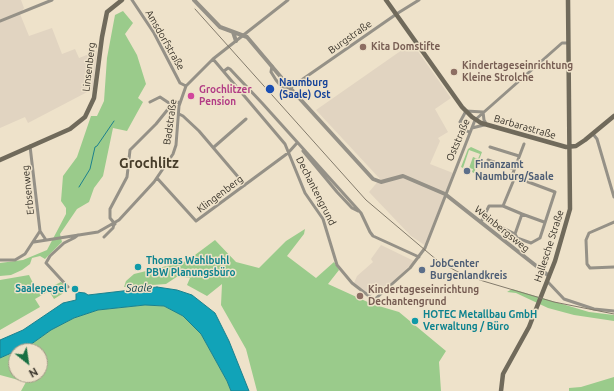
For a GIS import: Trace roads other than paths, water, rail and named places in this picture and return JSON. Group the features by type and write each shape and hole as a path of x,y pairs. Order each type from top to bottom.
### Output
{"main road":[{"name":"Linsenberg","path":"0,160 73,127 85,117 94,98 107,12 122,0"},
{"name":"Barbarastraße","path":"386,0 466,111 475,120 486,125 544,142 570,147"},
{"name":"Hallesche Straße","path":"501,391 503,374 530,327 561,245 570,209 568,0"},
{"path":"570,147 578,144 593,134 614,116"}],"street":[{"path":"0,21 52,0"},
{"name":"Amsdorfstraße","path":"132,0 154,33 180,83 186,86"},
{"path":"194,0 216,24 233,32 244,35 272,65 291,89"},
{"name":"Badstraße","path":"68,287 46,263 54,251 78,235 98,232 114,224 157,178 174,151 180,102 186,86 213,60 288,0"},
{"name":"Burgstraße","path":"291,89 396,14 419,0"},
{"path":"233,32 236,41"},
{"name":"Oststraße","path":"419,257 427,244 475,120 562,43 568,43"},
{"path":"213,60 282,140 288,153"},
{"path":"224,71 228,68 230,69 360,211 373,236 419,257"},
{"name":"Weinbergsweg","path":"291,89 376,181 384,182 403,176 446,194 548,278"},
{"path":"157,93 158,97 172,105"},
{"path":"150,102 158,97"},
{"path":"114,224 110,218 110,211 113,202 127,177 129,151 172,105 176,102 180,102"},
{"path":"466,111 483,112 486,125 470,130 464,129 460,122 466,111"},
{"path":"178,114 186,117 214,147 245,185"},
{"path":"214,147 246,119"},
{"path":"593,134 597,139 614,197"},
{"name":"Klingenberg","path":"157,178 196,221 288,153 297,143"},
{"path":"503,206 515,177 513,173 514,169 524,144"},
{"name":"Erbsenweg","path":"30,146 40,231"},
{"path":"490,147 519,156"},
{"name":"Dechantengrund","path":"288,153 304,191 323,219 337,265 352,283 370,299 374,300 410,268 419,257"},
{"path":"488,160 514,169"},
{"path":"608,177 614,176"},
{"path":"491,222 515,234 517,238 531,243 536,242 540,238 555,192 515,177"},
{"path":"481,222 489,206 503,206 544,222"},
{"path":"515,234 522,214"},
{"path":"614,222 589,233 586,240 587,264 590,268 614,267"},
{"name":"Badstraße","path":"104,237 114,228 114,224"},
{"path":"0,260 18,258 27,252 40,231 46,240"},
{"path":"34,242 78,235"},
{"path":"548,278 564,299 594,308 614,311"}],"water":[{"path":"157,287 177,290 192,295 215,313 229,341 249,391 231,391 201,334 183,316 164,306 145,305 98,310 74,318 51,330 33,343 8,343 8,355 0,358 0,340 23,330 63,303 76,300 76,292 85,293 88,295"}],"waterway":[{"path":"79,187 90,169 95,147 114,121"}],"railway":[{"path":"195,9 366,200 438,261 458,272 483,281 554,302 614,314"}],"place":[{"name":"Kita Domstifte","path":"363,47"},
{"name":"Kindertageseinrichtung Kleine Strolche","path":"454,72"},
{"name":"Naumburg (Saale) Ost","path":"270,89"},
{"name":"Grochlitzer Pension","path":"191,96"},
{"name":"Finanzamt Naumburg/Saale","path":"467,171"},
{"name":"Thomas Wahlbuhl PBW Planungsbüro","path":"138,267"},
{"name":"JobCenter Burgenlandkreis","path":"422,270"},
{"name":"Saalepegel","path":"75,289"},
{"name":"Kindertageseinrichtung Dechantengrund","path":"360,296"},
{"name":"HOTEC Metallbau GmbH Verwaltung / Büro","path":"415,321"}],"district":[{"name":"Grochlitz","path":"149,163"}],"water label":[{"name":"Saale","path":"139,288"}]}
